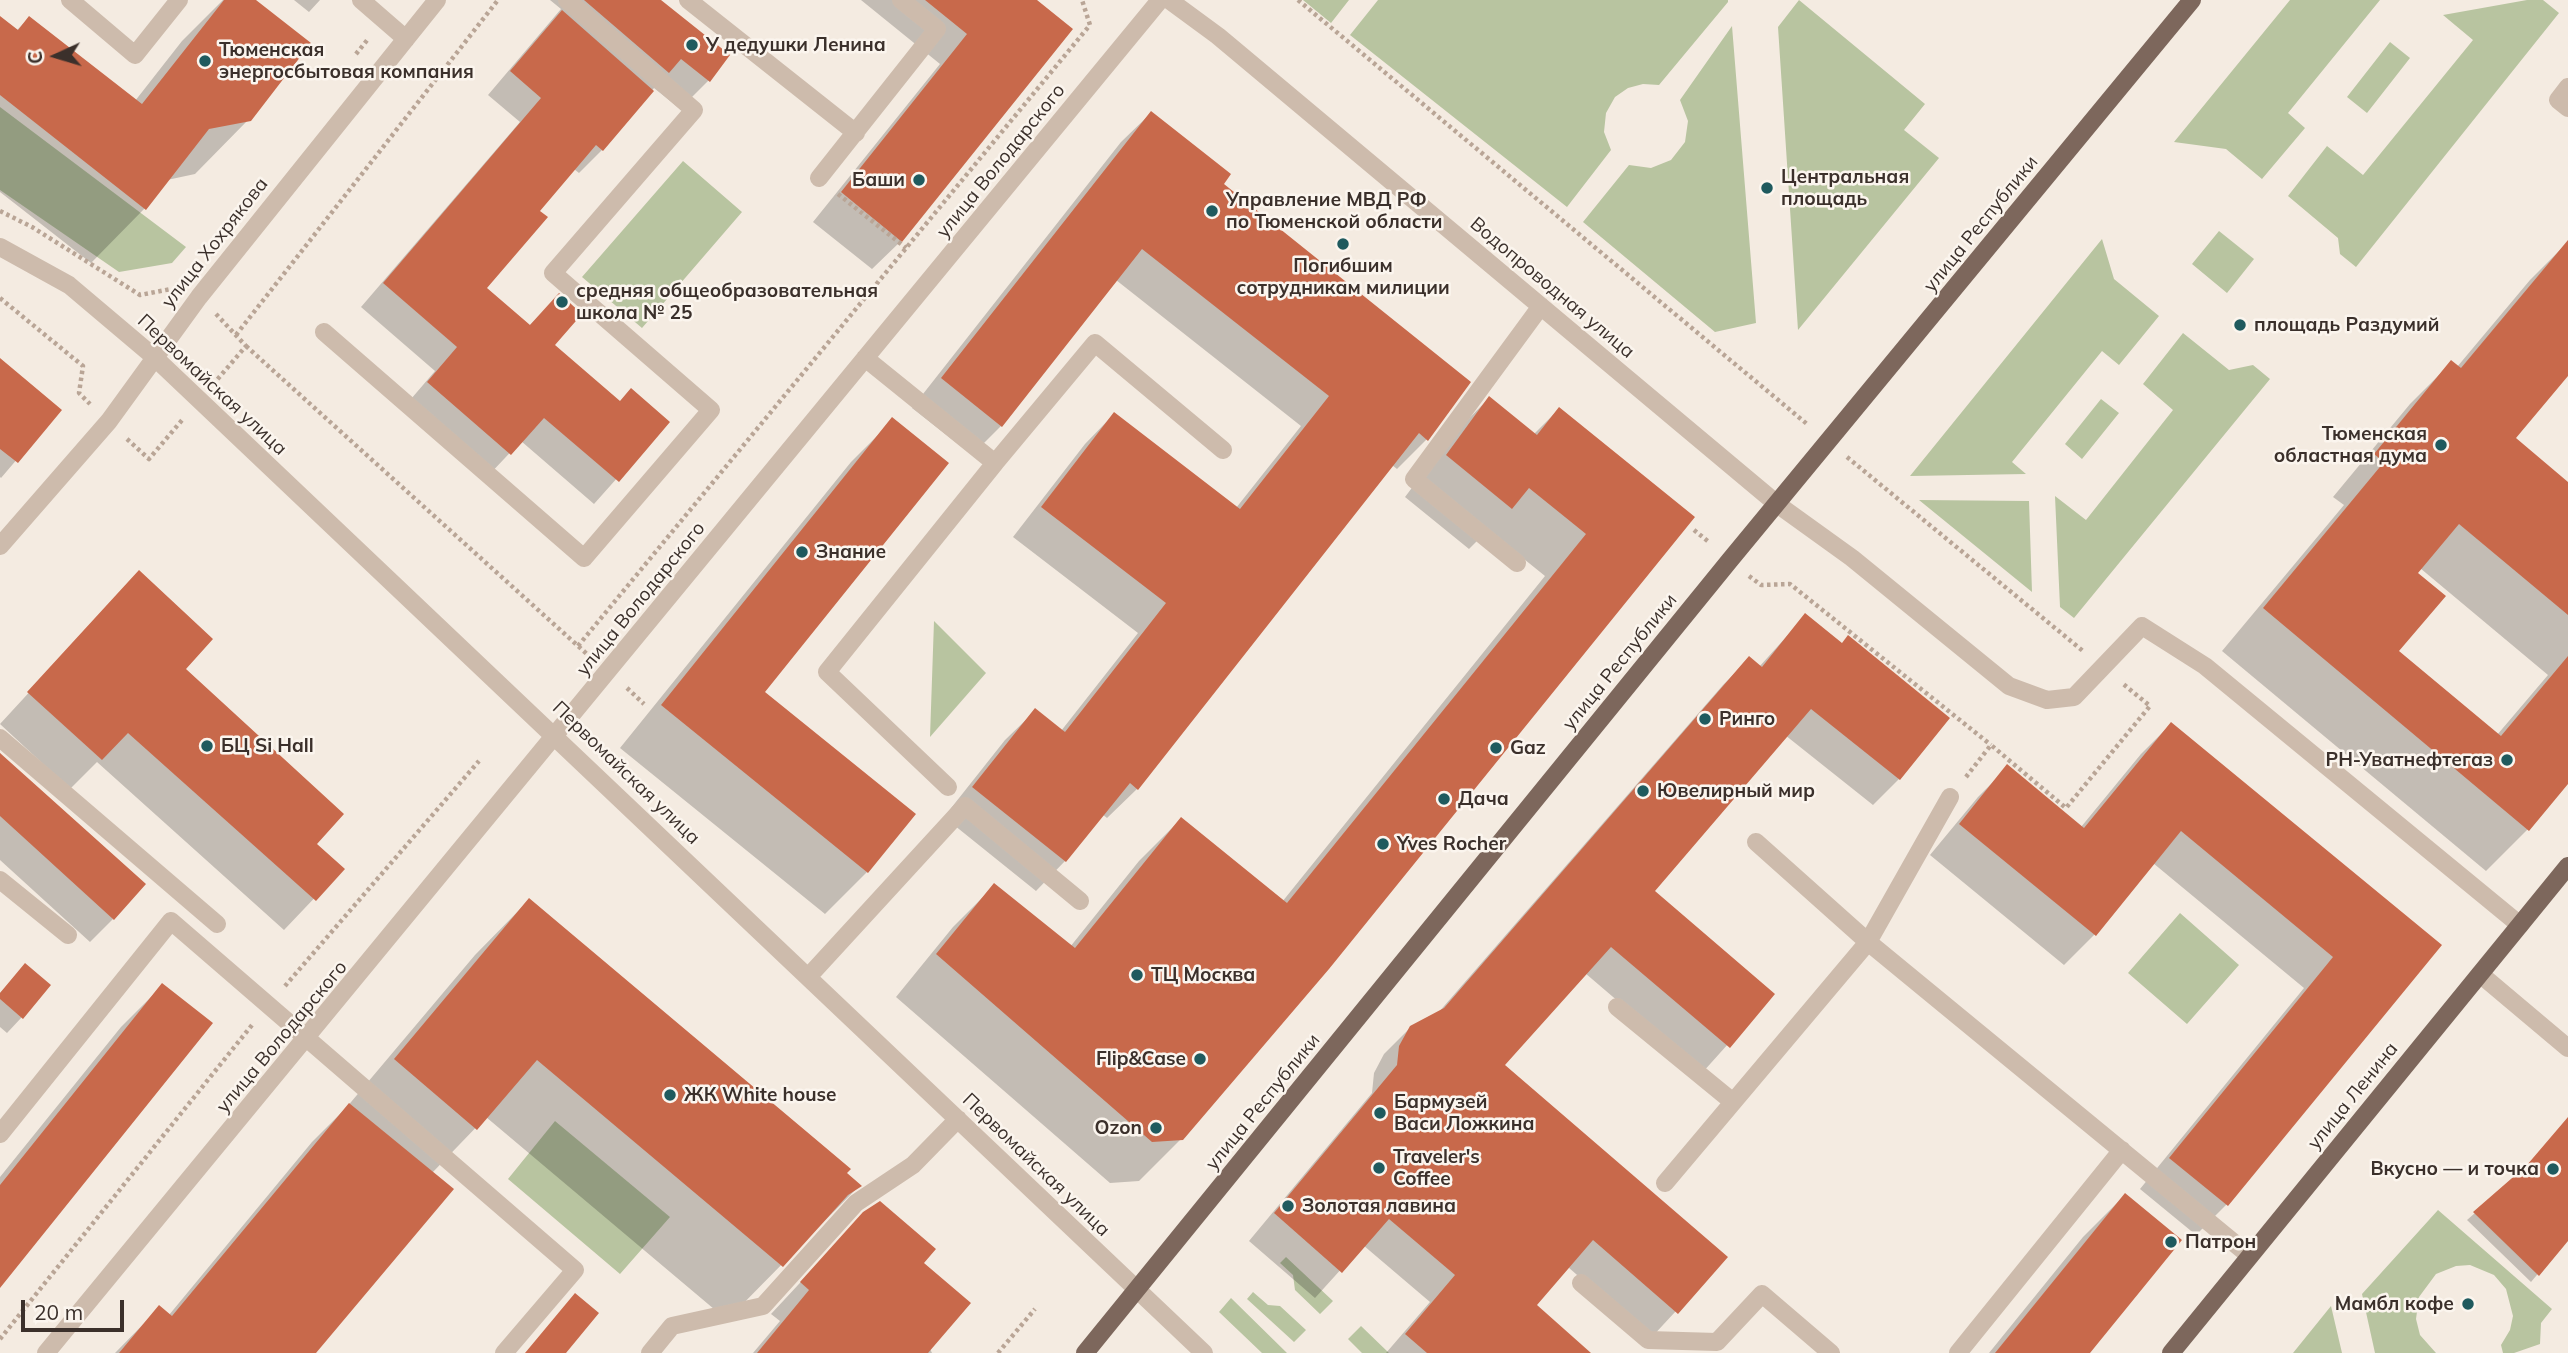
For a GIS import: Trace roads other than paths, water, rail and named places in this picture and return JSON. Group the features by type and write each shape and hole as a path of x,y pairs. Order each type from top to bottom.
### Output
{"main road":[{"name":"улица Республики","path":"1085,1353 1730,560 2192,0"},
{"name":"улица Ленина","path":"2171,1353 2568,866"}],"street":[{"path":"70,0 135,55 179,0"},
{"path":"361,0 406,38"},
{"name":"улица Хохрякова","path":"0,546 109,421 153,356 437,0"},
{"path":"324,332 584,558 711,410 553,273 694,110 567,0"},
{"path":"688,0 856,133"},
{"path":"818,178 937,29 901,0"},
{"name":"улица Володарского","path":"46,1353 307,1040 1160,0"},
{"name":"Водопроводная улица","path":"1169,0 1218,36 1777,504 1853,558 2010,686 2047,700 2074,697 2142,626 2205,666 2520,925"},
{"path":"2568,87 2558,100 2568,108"},
{"name":"Первомайская улица","path":"0,247 69,285 153,356 556,735 1204,1353"},
{"path":"1517,563 1414,480 1541,306"},
{"path":"948,787 827,672 995,463 1095,343 1223,450"},
{"path":"865,358 995,463"},
{"path":"0,738 217,924"},
{"path":"1665,1183 1868,942 1950,796"},
{"path":"808,976 965,806 1080,901"},
{"path":"1756,842 1868,942 2250,1256"},
{"path":"0,880 68,935"},
{"path":"0,1134 171,922 575,1270 504,1353"},
{"path":"2480,974 2568,1048"},
{"path":"1617,1007 1733,1102"},
{"path":"650,1353 672,1326 762,1306 856,1203 913,1165 958,1119"},
{"path":"1958,1353 2122,1150"},
{"path":"1581,1283 1648,1340 1717,1342 1762,1294 1831,1353"}],"place":[{"name":"У дедушки Ленина","path":"692,45"},
{"name":"Тюменская энергосбытовая компания","path":"205,61"},
{"name":"Баши","path":"919,180"},
{"name":"Центральная площадь","path":"1767,188"},
{"name":"Управление МВД РФ по Тюменской области","path":"1212,211"},
{"name":"Погибшим сотрудникам милиции","path":"1343,244"},
{"name":"средняя общеобразовательная школа № 25","path":"562,302"},
{"name":"площадь Раздумий","path":"2240,325"},
{"name":"Тюменская областная дума","path":"2441,445"},
{"name":"Знание","path":"802,552"},
{"name":"Ринго","path":"1705,719"},
{"name":"БЦ Si Hall","path":"207,746"},
{"name":"Gaz","path":"1496,748"},
{"name":"РН-Уватнефтегаз","path":"2507,760"},
{"name":"Ювелирный мир","path":"1643,791"},
{"name":"Дача","path":"1444,799"},
{"name":"Yves Rocher","path":"1383,844"},
{"name":"ТЦ Москва","path":"1137,975"},
{"name":"Flip&Case","path":"1200,1059"},
{"name":"ЖК White house","path":"670,1095"},
{"name":"Бармузей Васи Ложкина","path":"1380,1113"},
{"name":"Ozon","path":"1156,1128"},
{"name":"Traveler's Coffee","path":"1379,1168"},
{"name":"Вкусно — и точка","path":"2553,1169"},
{"name":"Золотая лавина","path":"1288,1206"},
{"name":"Патрон","path":"2171,1242"},
{"name":"Мамбл кофе","path":"2468,1304"}]}
